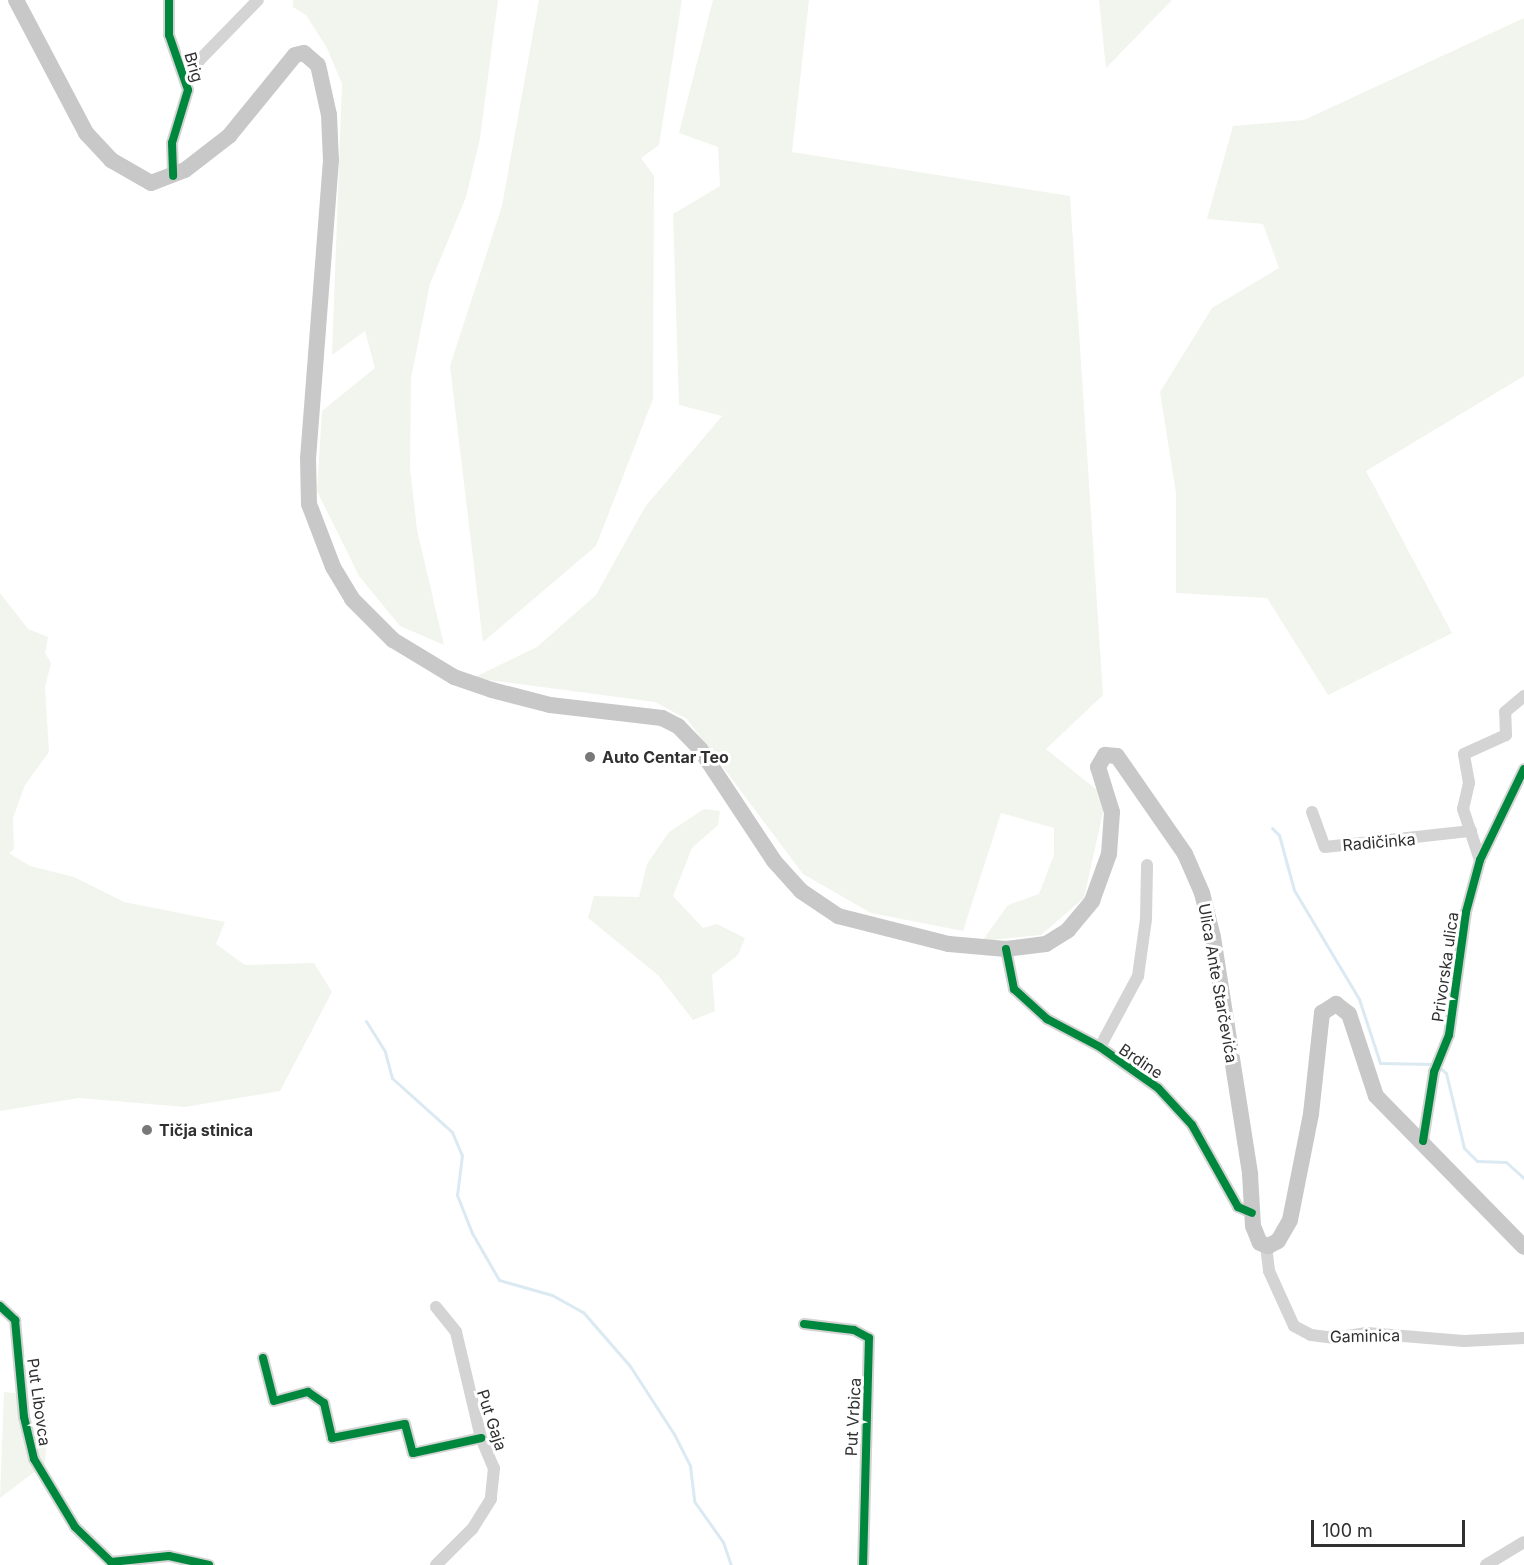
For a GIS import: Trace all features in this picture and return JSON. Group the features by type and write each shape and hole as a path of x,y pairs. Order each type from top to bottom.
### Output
{"main road":[{"path":"16,0 74,116 97,147 141,180 173,176"},
{"name":"Ulica Ante Starčevića","path":"173,176 242,123 285,62 295,55 314,58 324,84 331,160 308,457 309,504 333,567 374,624 437,668 492,690 550,705 662,718 678,726 700,749 774,861 821,906 876,928 949,944 1006,949 1046,944 1068,930 1092,901 1112,834 1112,812 1099,762 1108,753 1117,756 1185,855 1202,893 1249,1163 1256,1236 1266,1246"},
{"path":"1266,1246 1278,1241 1290,1220 1311,1114 1320,1021 1328,1006 1346,1009 1376,1096 1524,1247"}],"street":[{"path":"186,74 258,0"},
{"name":"Brig","path":"171,1 169,35 186,74 188,90 170,154 173,176"},
{"path":"1480,860 1463,809 1469,783 1464,754 1506,735 1505,712 1524,696"},
{"name":"Privorska ulica","path":"1423,1142 1434,1072 1449,1035 1466,912 1480,860 1524,769"},
{"name":"Radičinka","path":"1312,812 1325,848 1471,831"},
{"path":"1100,1047 1137,976 1146,920 1147,865"},
{"name":"Brdine","path":"1006,949 1014,989 1047,1019 1100,1047 1158,1088 1192,1125 1238,1207 1252,1213"},
{"name":"Gaminica","path":"1266,1246 1269,1271 1294,1326 1311,1335 1335,1338 1367,1333 1464,1341 1524,1338"},
{"name":"Put Libovca","path":"0,1306 15,1320 24,1417 34,1459 75,1527 111,1562 169,1556 209,1565"},
{"name":"Put Gaja","path":"436,1307 456,1332 481,1438 494,1468 491,1499 472,1529 436,1565"},
{"name":"Put Vrbica","path":"804,1324 854,1330 869,1338 863,1565"},
{"path":"263,1358 274,1401 308,1392 324,1403 332,1438 405,1424 413,1453 481,1438"},
{"path":"1486,1565 1524,1542"}],"shaded area":[{"path":"293,0 498,0 480,138 466,197 430,284 411,378 410,468 417,530 444,645 400,626 359,576 317,491 322,411 375,368 365,331 332,355 342,84 327,48 306,15 293,7"},
{"path":"539,0 682,0 659,145 641,158 654,176 653,399 596,546 483,642 450,366 502,206"},
{"path":"713,0 809,0 792,152 1070,196 1103,695 1046,749 1097,790 1105,803 1084,898 1041,935 982,941 1008,905 1039,894 1054,855 1054,828 1001,813 963,931 871,913 803,874 687,719 655,702 473,678 537,647 596,595 645,507 722,416 679,405 673,214 720,186 718,147 679,133"},
{"path":"1099,0 1172,0 1106,68"},
{"path":"1524,18 1524,376 1366,471 1452,633 1328,695 1267,598 1176,593 1176,493 1160,392 1212,308 1279,268 1263,224 1207,219 1233,126 1304,120"},
{"path":"0,593 28,629 48,637 45,653 51,663 45,687 49,752 25,785 13,818 14,849 9,853 30,866 74,877 124,902 225,922 216,944 245,965 314,963 332,992 280,1091 185,1107 79,1098 0,1111"},
{"path":"704,809 720,811 718,825 692,848 673,896 703,928 717,924 745,938 738,955 712,975 715,1011 693,1020 658,975 588,918 594,896 639,897 647,864 669,832"},
{"path":"4,1392 15,1393 46,1445 45,1464 0,1498"}],"waterway":[{"path":"1272,828 1279,835 1294,890 1359,999 1380,1063 1433,1064"},
{"path":"366,1021 385,1052 392,1078 452,1132 462,1155 457,1195 472,1233 499,1280 552,1295 583,1312 630,1366 674,1434 690,1466 694,1501 723,1542 731,1565"},
{"path":"1439,1067 1446,1073 1464,1148 1477,1161 1506,1162 1524,1178"}],"cycle path":[{"path":"169,0 169,35 188,90 172,143 173,176"},
{"path":"1423,1141 1434,1072 1449,1035 1466,912 1480,860 1524,769"},
{"path":"1006,949 1014,989 1047,1019 1100,1047 1158,1088 1192,1125 1238,1207 1252,1213"},
{"path":"0,1306 15,1320 24,1417 34,1459 75,1527 111,1562 169,1556 209,1565"},
{"path":"804,1324 854,1330 869,1338 863,1565"},
{"path":"263,1358 274,1401 308,1392 324,1403 332,1438 405,1424 413,1453 481,1438"}],"place":[{"name":"Auto Centar Teo","path":"590,757"},
{"name":"Tičja stinica","path":"147,1130"}]}
